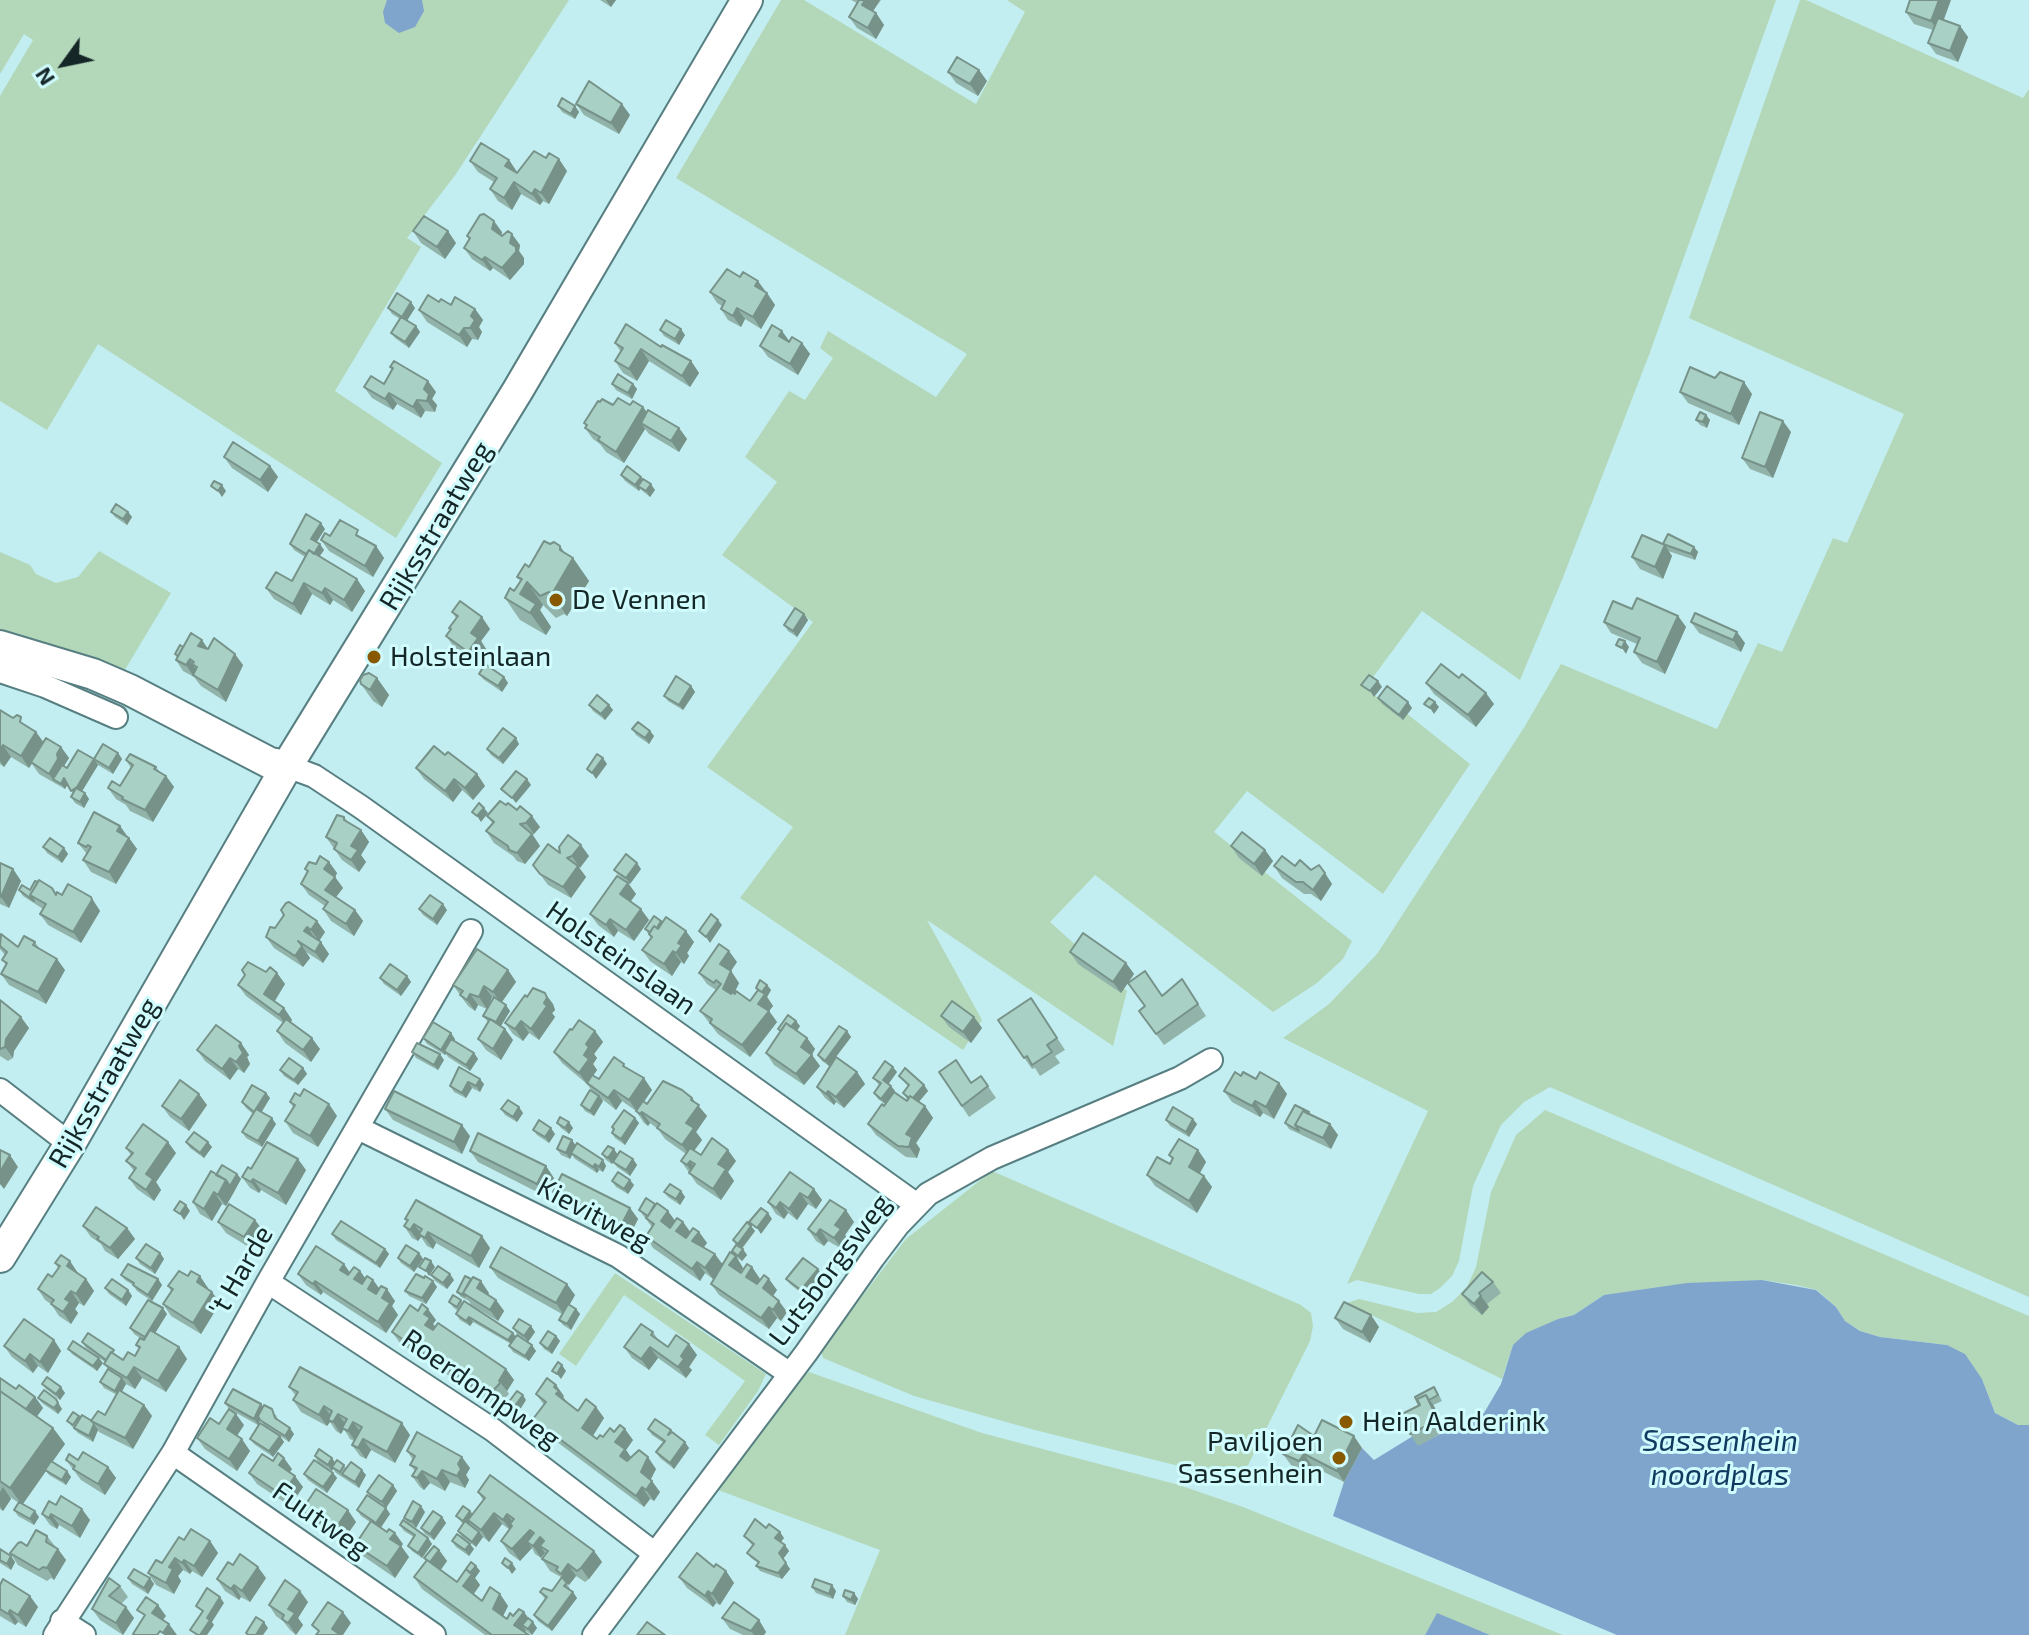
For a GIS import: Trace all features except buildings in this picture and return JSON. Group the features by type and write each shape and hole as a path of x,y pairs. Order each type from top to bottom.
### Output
{"main road":[{"name":"Rijksstraatweg","path":"0,1257 70,1144 287,766 518,390 747,0"},
{"path":"0,646 93,674 270,763 287,766"}],"street":[{"path":"0,671 45,686 116,717"},
{"name":"Holsteinslaan","path":"287,766 314,776 361,807 917,1205"},
{"name":"'t Harde","path":"59,1628 173,1453 471,931"},
{"name":"Lutsborgsweg","path":"594,1635 882,1247 928,1194 992,1158 1180,1078 1211,1060"},
{"path":"0,1090 70,1144"},
{"name":"Kievitweg","path":"358,1128 618,1256 790,1374"},
{"name":"Roerdompweg","path":"268,1282 493,1430 654,1553"},
{"name":"Fuutweg","path":"173,1453 434,1635"},
{"path":"59,1628 84,1635"}],"green space":[{"path":"0,0 569,0 456,174 407,238 421,247 335,391 442,463 396,538 98,344 47,430 0,401 0,96 33,40 24,34 0,74"},
{"path":"781,0 804,0 976,104 1025,12 1007,0 1776,0 1649,355 1520,680 1422,611 1365,688 1402,716 1406,713 1470,764 1383,894 1247,791 1214,832 1352,941 1343,959 1317,983 1273,1012 1095,875 1050,922 1127,991 1113,1046 927,920 982,1020 963,1050 740,898 793,827 707,767 813,622 722,555 777,482 745,457 789,391 805,400 833,358 820,348 828,331 936,397 967,354 676,178"},
{"path":"1800,0 1806,0 2023,98 2029,89 2029,1297 1550,1087 1524,1102 1501,1125 1473,1186 1459,1261 1452,1276 1440,1288 1431,1294 1419,1294 1357,1280 1347,1284 1428,1111 1283,1038 1329,1004 1377,954 1525,726 1561,664 1717,729 1758,643 1782,652 1833,538 1847,543 1904,414 1689,318"},
{"path":"99,551 171,593 123,673 0,635 0,552 30,565 36,574 56,583 78,577"},
{"path":"1545,1110 2029,1316 2029,1425 2018,1425 1995,1413 1982,1379 1947,1345 1880,1337 1860,1331 1845,1321 1836,1307 1817,1290 1796,1285 1762,1280 1604,1295 1574,1315 1558,1319 1513,1345 1502,1379 1347,1303 1359,1299 1417,1313 1436,1312 1452,1302 1467,1287 1476,1267 1491,1192 1516,1135"},
{"path":"992,1171 1301,1305 1311,1313 1313,1326 1310,1341 1248,1465 1231,1479 914,1396 823,1358 821,1350 906,1239"},
{"path":"615,1273 766,1374 758,1391 719,1445 705,1435 745,1381 624,1295 576,1366 559,1354"},
{"path":"809,1372 982,1433 1179,1485 1243,1507 1563,1635 1490,1635 1437,1614 1425,1635 845,1635 880,1550 718,1490 800,1379"}],"water":[{"path":"387,0 422,0 424,11 415,27 399,33 385,23 383,12"},
{"name":"Sassenhein noordplas","path":"1762,1280 1816,1290 1836,1307 1845,1321 1860,1331 1880,1337 1947,1345 1965,1354 1982,1379 1995,1413 2018,1425 2029,1425 2029,1635 1617,1635 1333,1516 1344,1482 1362,1448 1374,1460 1413,1436 1418,1445 1484,1413 1501,1384 1513,1345 1526,1333 1574,1315 1604,1295 1687,1283"},
{"path":"1437,1613 1490,1635 1425,1635"}],"place":[{"name":"De Vennen","path":"556,600"},
{"name":"Holsteinlaan","path":"374,657"},
{"name":"Hein Aalderink","path":"1346,1422"},
{"name":"Paviljoen Sassenhein","path":"1339,1458"}]}
